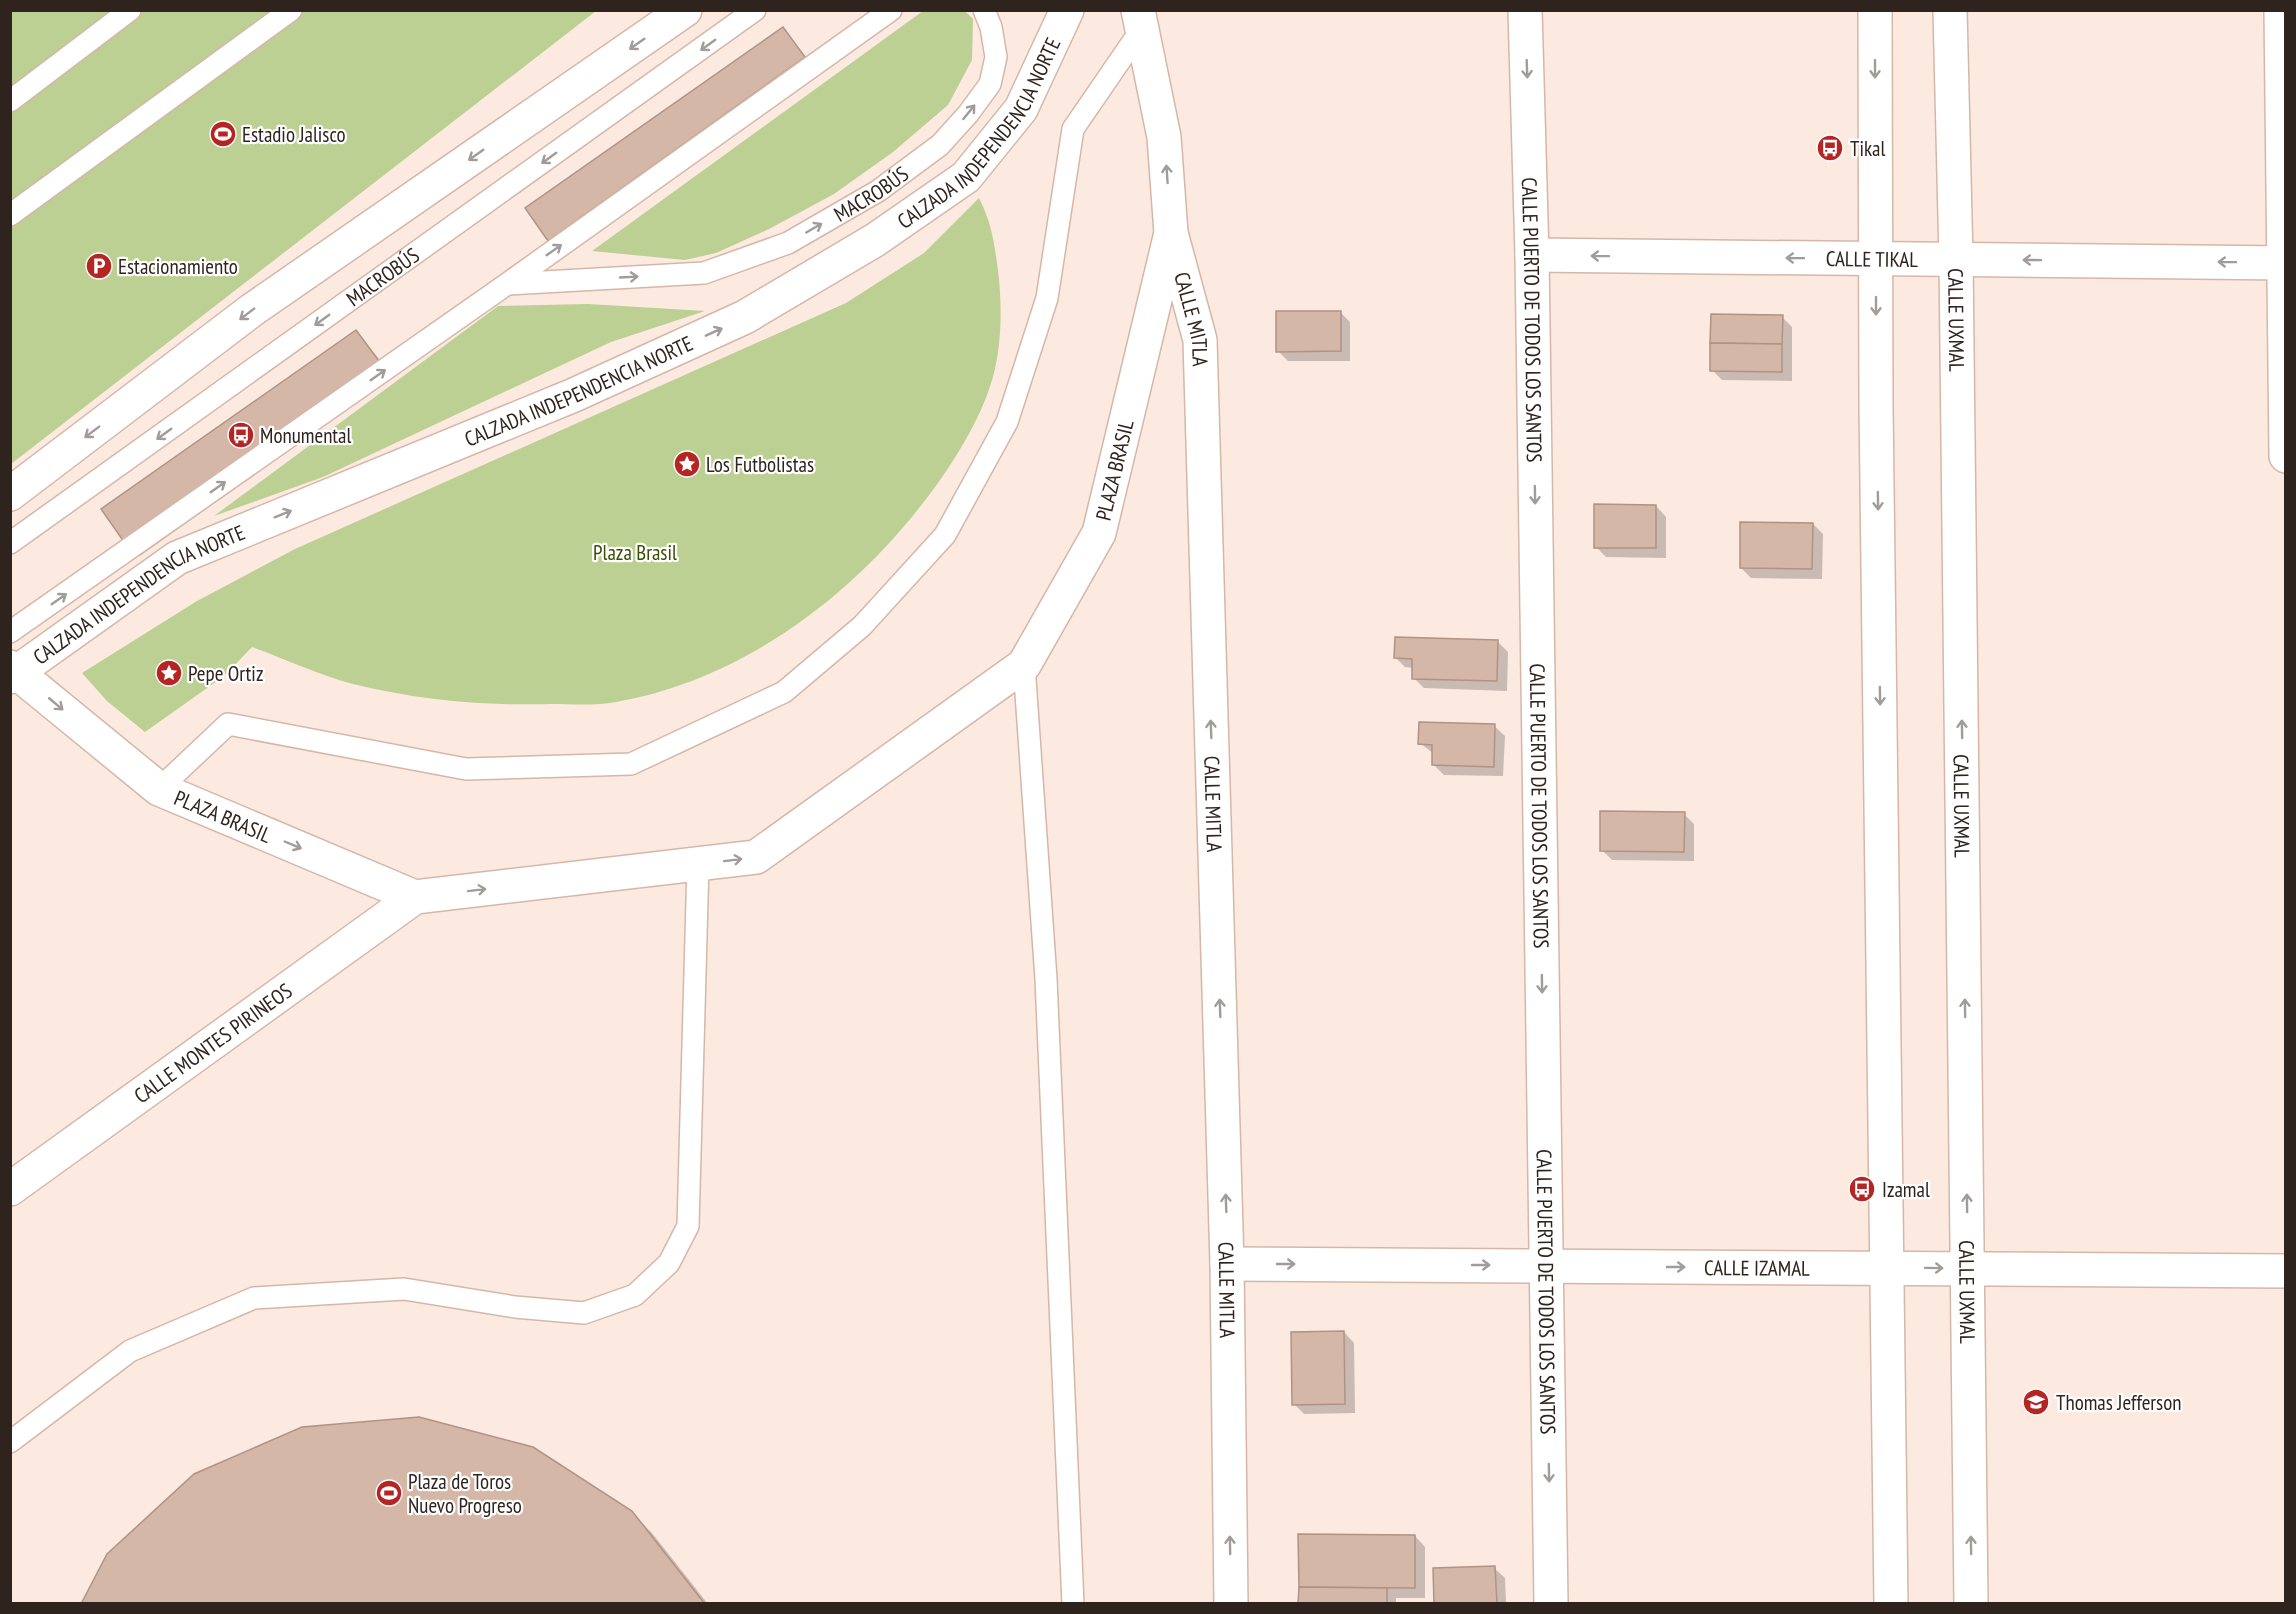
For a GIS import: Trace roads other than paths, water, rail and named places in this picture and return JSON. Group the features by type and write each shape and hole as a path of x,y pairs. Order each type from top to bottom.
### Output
{"street":[{"path":"10,494 252,310 685,10"},
{"name":"CALZADA INDEPENDENCIA NORTE","path":"13,672 177,558 574,395 735,322 875,240 966,177 1021,109 1068,10"},
{"name":"CALLE PUERTO DE TODOS LOS SANTOS","path":"1525,10 1532,255 1551,1604"},
{"path":"1875,10 1891,1604"},
{"name":"CALLE UXMAL","path":"1950,10 1956,259 1971,1604"},
{"path":"2281,10 2286,456"},
{"name":"CALLE MITLA","path":"1140,19 1164,137 1171,233 1200,340 1227,1264 1231,1604"},
{"name":"PLAZA BRASIL","path":"13,672 159,789 415,897 756,857 1024,665 1099,533 1171,233"},
{"name":"CALLE TIKAL","path":"1532,255 2284,263"},
{"name":"CALLE MONTES PIRINEOS","path":"10,1188 415,897"},
{"name":"CALLE IZAMAL","path":"1227,1264 2286,1271"}],"lane":[{"path":"10,101 130,10"},
{"path":"10,215 291,10"},
{"name":"MACROBÚS","path":"10,543 756,10"},
{"path":"10,632 507,284 891,10"},
{"name":"MACROBÚS","path":"507,284 704,273 788,243 878,191 940,145 968,114 990,84 996,57 991,27 984,10"},
{"path":"159,789 228,724 466,769 631,764 784,692 862,626 945,535 1007,422 1047,298 1073,129 1140,19"},
{"path":"1024,665 1046,979 1073,1604"},
{"path":"10,1442 130,1351 254,1298 404,1289 515,1307 584,1314 635,1295 669,1263 688,1226 698,864"}],"place":[{"name":"Estadio Jalisco","path":"223,134"},
{"name":"Tikal","path":"1830,148"},
{"name":"Estacionamiento","path":"99,266"},
{"name":"Monumental","path":"241,435"},
{"name":"Los Futbolistas","path":"687,464"},
{"name":"Pepe Ortiz","path":"169,673"},
{"name":"Izamal","path":"1862,1189"},
{"name":"Thomas Jefferson","path":"2036,1402"},
{"name":"Plaza de Toros Nuevo Progreso","path":"389,1493"}],"park label":[{"name":"Plaza Brasil","path":"635,552"}]}
